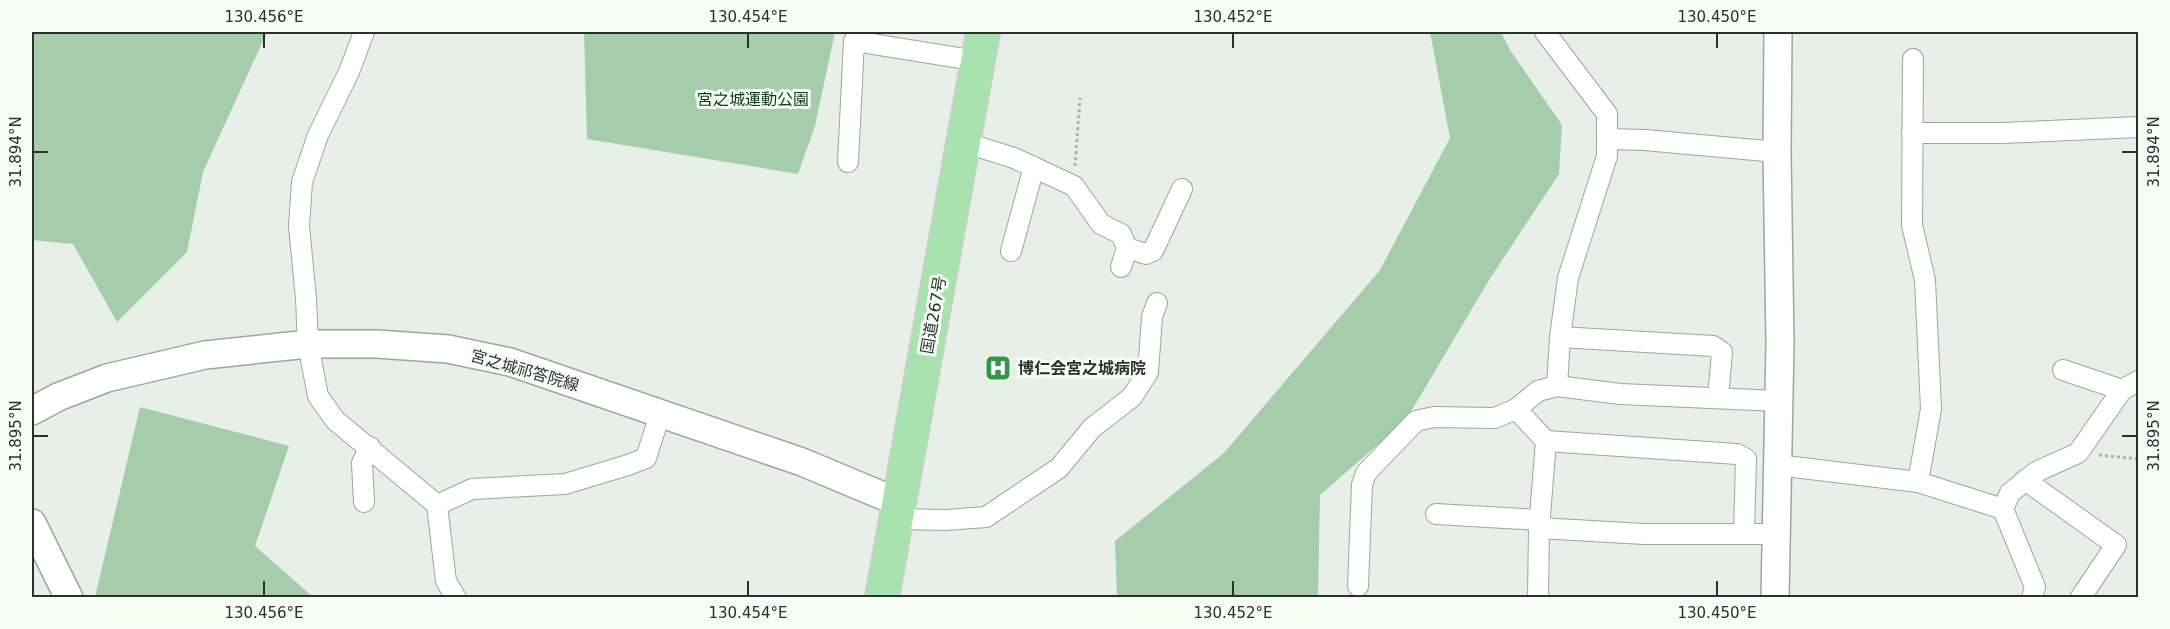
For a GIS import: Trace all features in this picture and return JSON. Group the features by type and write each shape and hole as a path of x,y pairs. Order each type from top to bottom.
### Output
{"highway":[{"name":"国道267号","path":"882,597 980,46"}],"main road":[{"path":"1775,597 1780,343 1778,32"},
{"name":"宮之城祁答院線","path":"32,411 57,397 107,378 205,356 308,344 377,344 448,349 510,362 802,462 898,511"},
{"path":"32,523 63,596"}],"street":[{"path":"364,32 349,72 318,135 302,182 299,226 308,344 318,396 335,420 437,505 446,582 456,597"},
{"path":"1545,32 1606,114 1607,139 1607,156 1568,278 1560,337 1557,386"},
{"path":"848,162 854,41 876,38 980,46"},
{"path":"1913,59 1912,225 1925,280 1931,409 1918,482"},
{"path":"1912,133 2003,134 2139,127"},
{"path":"1607,139 1645,140 1777,152"},
{"path":"963,142 1014,158 1074,186 1101,224 1121,234 1127,248 1121,267"},
{"path":"1011,251 1034,167"},
{"path":"1127,248 1146,254 1153,251 1182,189"},
{"path":"898,511 945,520 986,517 1059,468 1092,428 1132,397 1148,372 1152,317 1157,303"},
{"path":"1560,337 1713,346 1722,352 1718,398"},
{"path":"2032,597 2035,587 2003,508 2010,493 2025,480 2036,472 2078,453 2130,385 2063,370"},
{"path":"1358,586 1362,485 1366,473 1416,421 1434,417 1495,418 1516,410 1538,391 1557,386 1620,394 1778,401"},
{"path":"1516,410 1546,441 1737,454 1746,459 1744,534"},
{"path":"437,505 472,489 565,484 646,458 660,414"},
{"path":"1538,597 1546,441"},
{"path":"364,502 362,463 369,447"},
{"path":"1777,465 1918,482 2003,508"},
{"path":"2025,480 2116,545 2081,597"},
{"path":"1436,514 1644,534 1776,534"}],"path":[{"path":"1074,186 1080,98"},
{"path":"2078,453 2139,459"}],"green space":[{"path":"32,32 267,32 203,172 187,252 117,322 73,244 32,240"},
{"name":"宮之城運動公園","path":"584,32 835,32 815,126 798,174 587,139"},
{"path":"1430,32 1501,32 1510,50 1562,125 1559,174 1489,280 1406,420 1320,495 1318,597 1117,597 1115,541 1224,453 1380,270 1450,138"},
{"path":"140,407 289,446 255,546 313,597 95,597"}],"place":[{"name":"博仁会宮之城病院","path":"998,368"}]}
